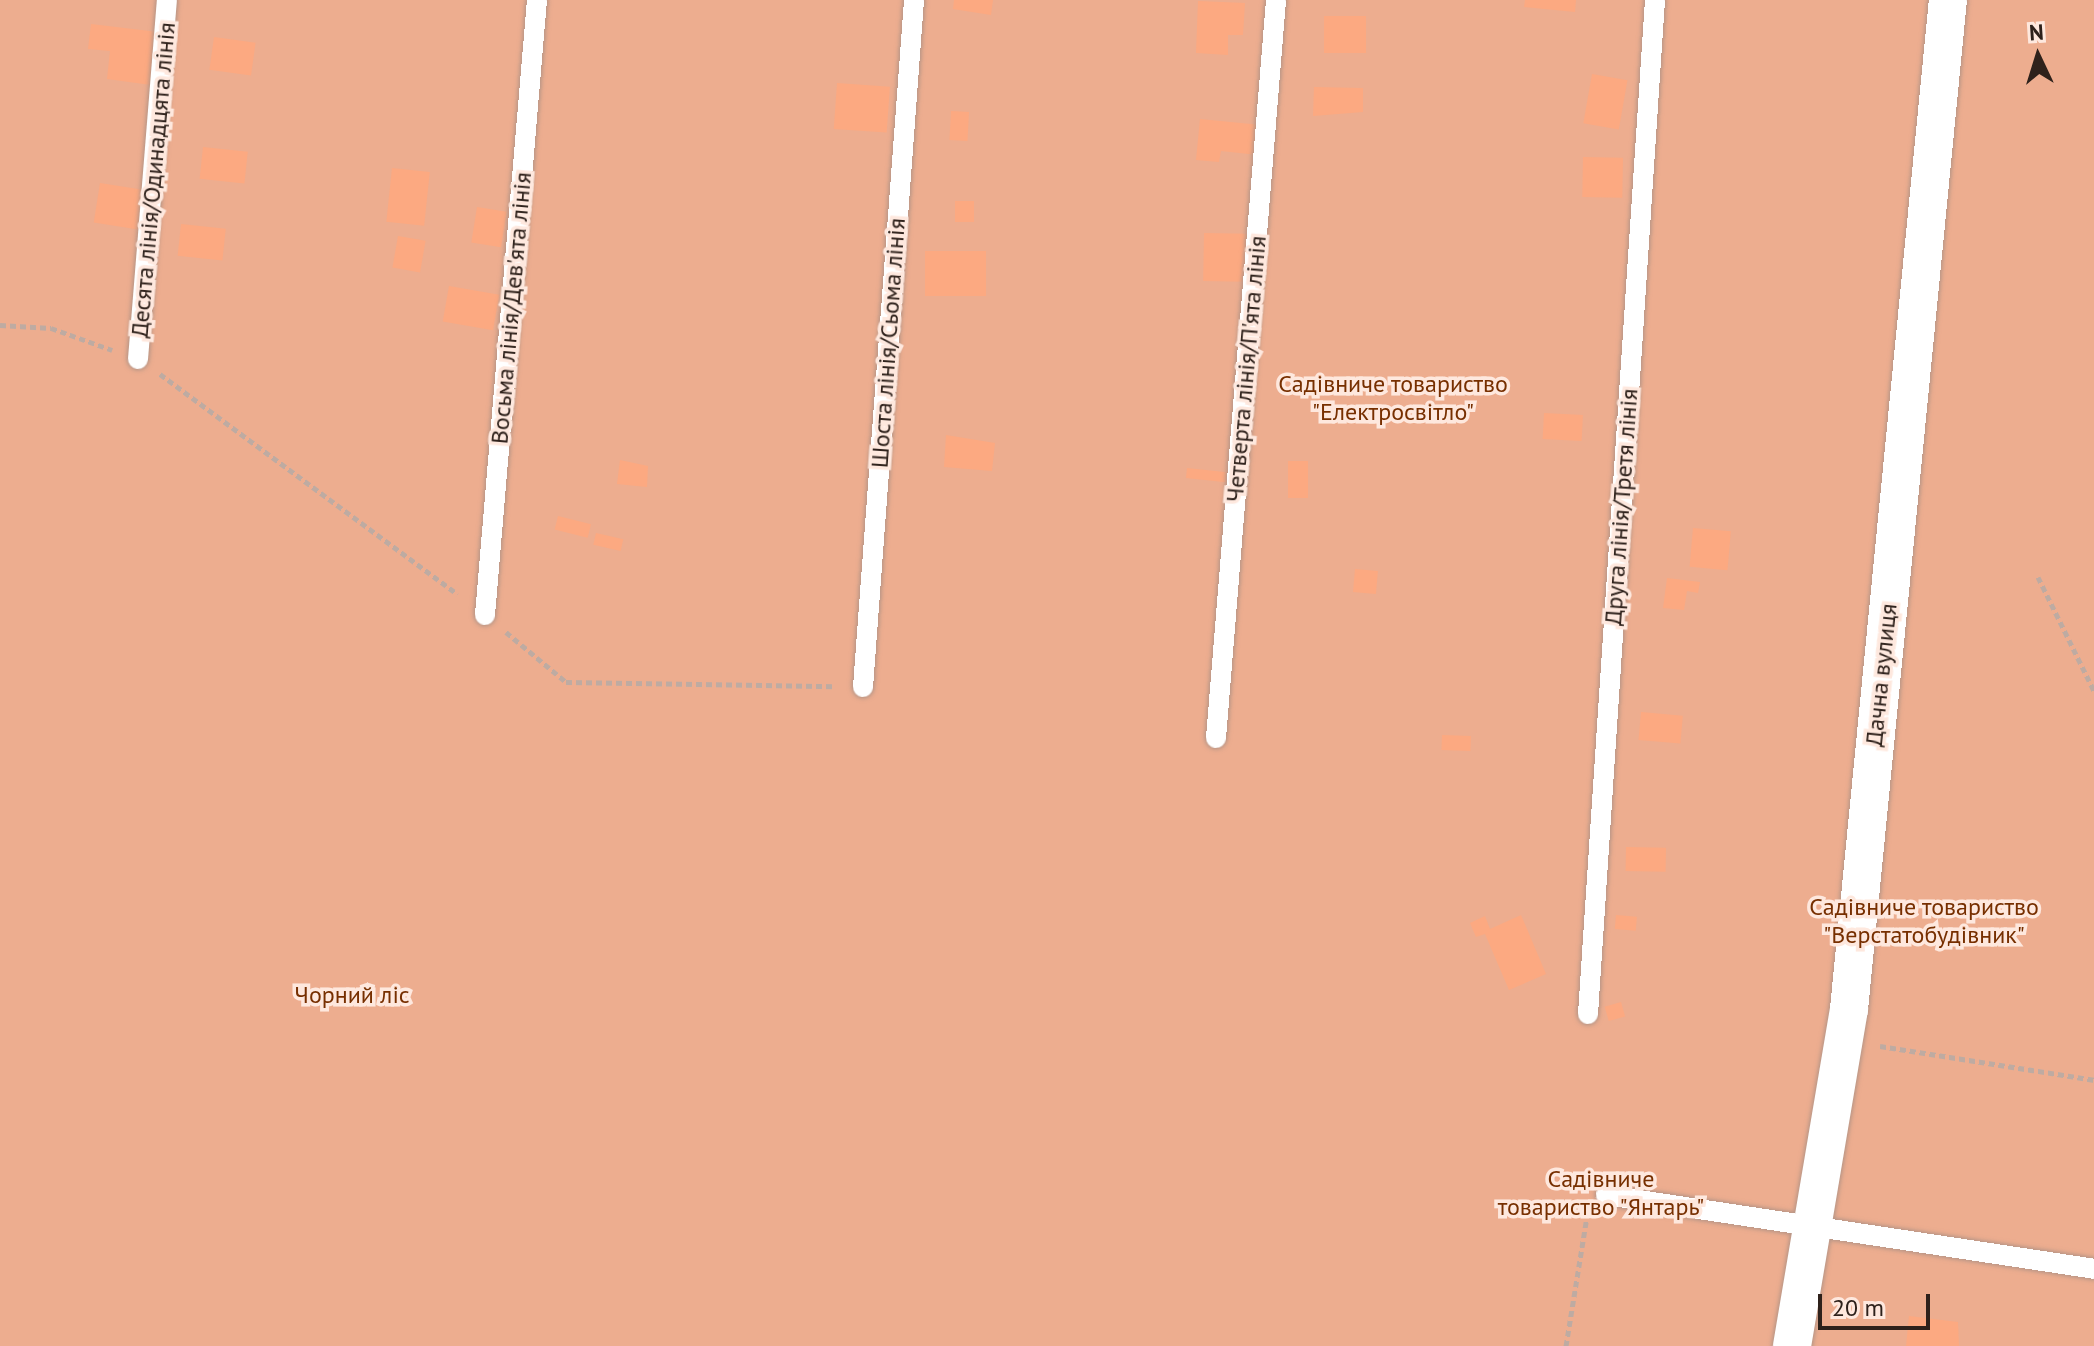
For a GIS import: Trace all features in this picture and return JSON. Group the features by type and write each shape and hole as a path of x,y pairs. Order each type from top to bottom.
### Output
{"street":[{"name":"Дачна вулиця","path":"1792,1346 1844,1040 1948,0"}],"lane":[{"name":"Десята лінія/Одинадцята лінія","path":"138,359 167,0"},
{"name":"Восьма лінія/Дев'ята лінія","path":"485,615 537,0"},
{"name":"Шоста лінія/Сьома лінія","path":"863,687 914,0"},
{"name":"Четверта лінія/П'ята лінія","path":"1216,738 1276,0"},
{"name":"Друга лінія/Третя лінія","path":"1588,1014 1655,0"},
{"path":"1606,1195 1813,1222 2094,1269"}],"path":[{"path":"0,325 51,328 138,359 265,445 485,615 566,682 863,687"},
{"path":"2038,577 2094,691"},
{"path":"1844,1040 2094,1080"},
{"path":"1566,1346 1590,1202 1606,1195"}],"green space":[{"path":"0,0 2094,0 2094,1346 0,1346"}],"building":[{"path":"954,0 993,0 991,15 953,9"},
{"path":"1525,0 1576,0 1575,12 1524,7"},
{"path":"1198,1 1245,3 1243,35 1228,35 1228,55 1196,53"},
{"path":"1324,16 1366,16 1366,53 1324,53"},
{"path":"91,24 158,32 151,85 107,79 110,51 88,49"},
{"path":"214,37 256,43 251,76 209,70"},
{"path":"1592,74 1627,80 1619,129 1583,123"},
{"path":"837,83 890,87 887,133 834,129"},
{"path":"1314,87 1363,88 1363,112 1313,116"},
{"path":"951,111 969,112 967,141 949,140"},
{"path":"1200,119 1261,125 1258,155 1221,151 1219,162 1196,160"},
{"path":"203,147 248,152 244,184 200,179"},
{"path":"1583,157 1623,158 1622,198 1582,197"},
{"path":"392,168 430,172 424,226 386,222"},
{"path":"100,183 144,190 138,230 94,223"},
{"path":"955,201 974,201 974,222 955,222"},
{"path":"477,207 507,212 501,247 471,243"},
{"path":"181,224 226,229 222,261 178,256"},
{"path":"1204,233 1247,234 1246,282 1203,281"},
{"path":"398,236 426,241 420,272 392,268"},
{"path":"925,251 986,251 986,296 925,296"},
{"path":"449,286 499,295 493,330 443,321"},
{"path":"1544,413 1583,415 1582,441 1543,439"},
{"path":"946,435 995,443 992,471 944,467"},
{"path":"620,460 648,466 647,487 617,484"},
{"path":"1288,461 1308,461 1308,498 1288,498"},
{"path":"1187,468 1227,472 1226,482 1186,478"},
{"path":"558,516 591,524 588,538 555,530"},
{"path":"1693,528 1731,531 1727,570 1690,567"},
{"path":"596,533 623,539 621,551 593,545"},
{"path":"1355,569 1378,571 1376,594 1353,592"},
{"path":"1667,578 1700,582 1698,593 1687,591 1684,610 1663,608"},
{"path":"1641,712 1683,716 1680,744 1639,740"},
{"path":"1442,735 1471,736 1470,751 1441,750"},
{"path":"1626,847 1666,848 1666,872 1626,871"},
{"path":"1521,915 1546,974 1509,990 1485,934 1476,937 1470,923 1485,916 1490,929"},
{"path":"1616,915 1637,917 1636,931 1615,929"},
{"path":"1621,1002 1625,1016 1609,1021 1605,1007"},
{"path":"1909,1316 1958,1322 1959,1346 1906,1346"}],"park label":[{"name":"Садівниче товариство \"Електросвітло\"","path":"1393,398"},
{"name":"Садівниче товариство \"Верстатобудівник\"","path":"1924,921"},
{"name":"Чорний ліс","path":"352,995"},
{"name":"Садівниче товариство \"Янтарь\"","path":"1601,1193"}]}
